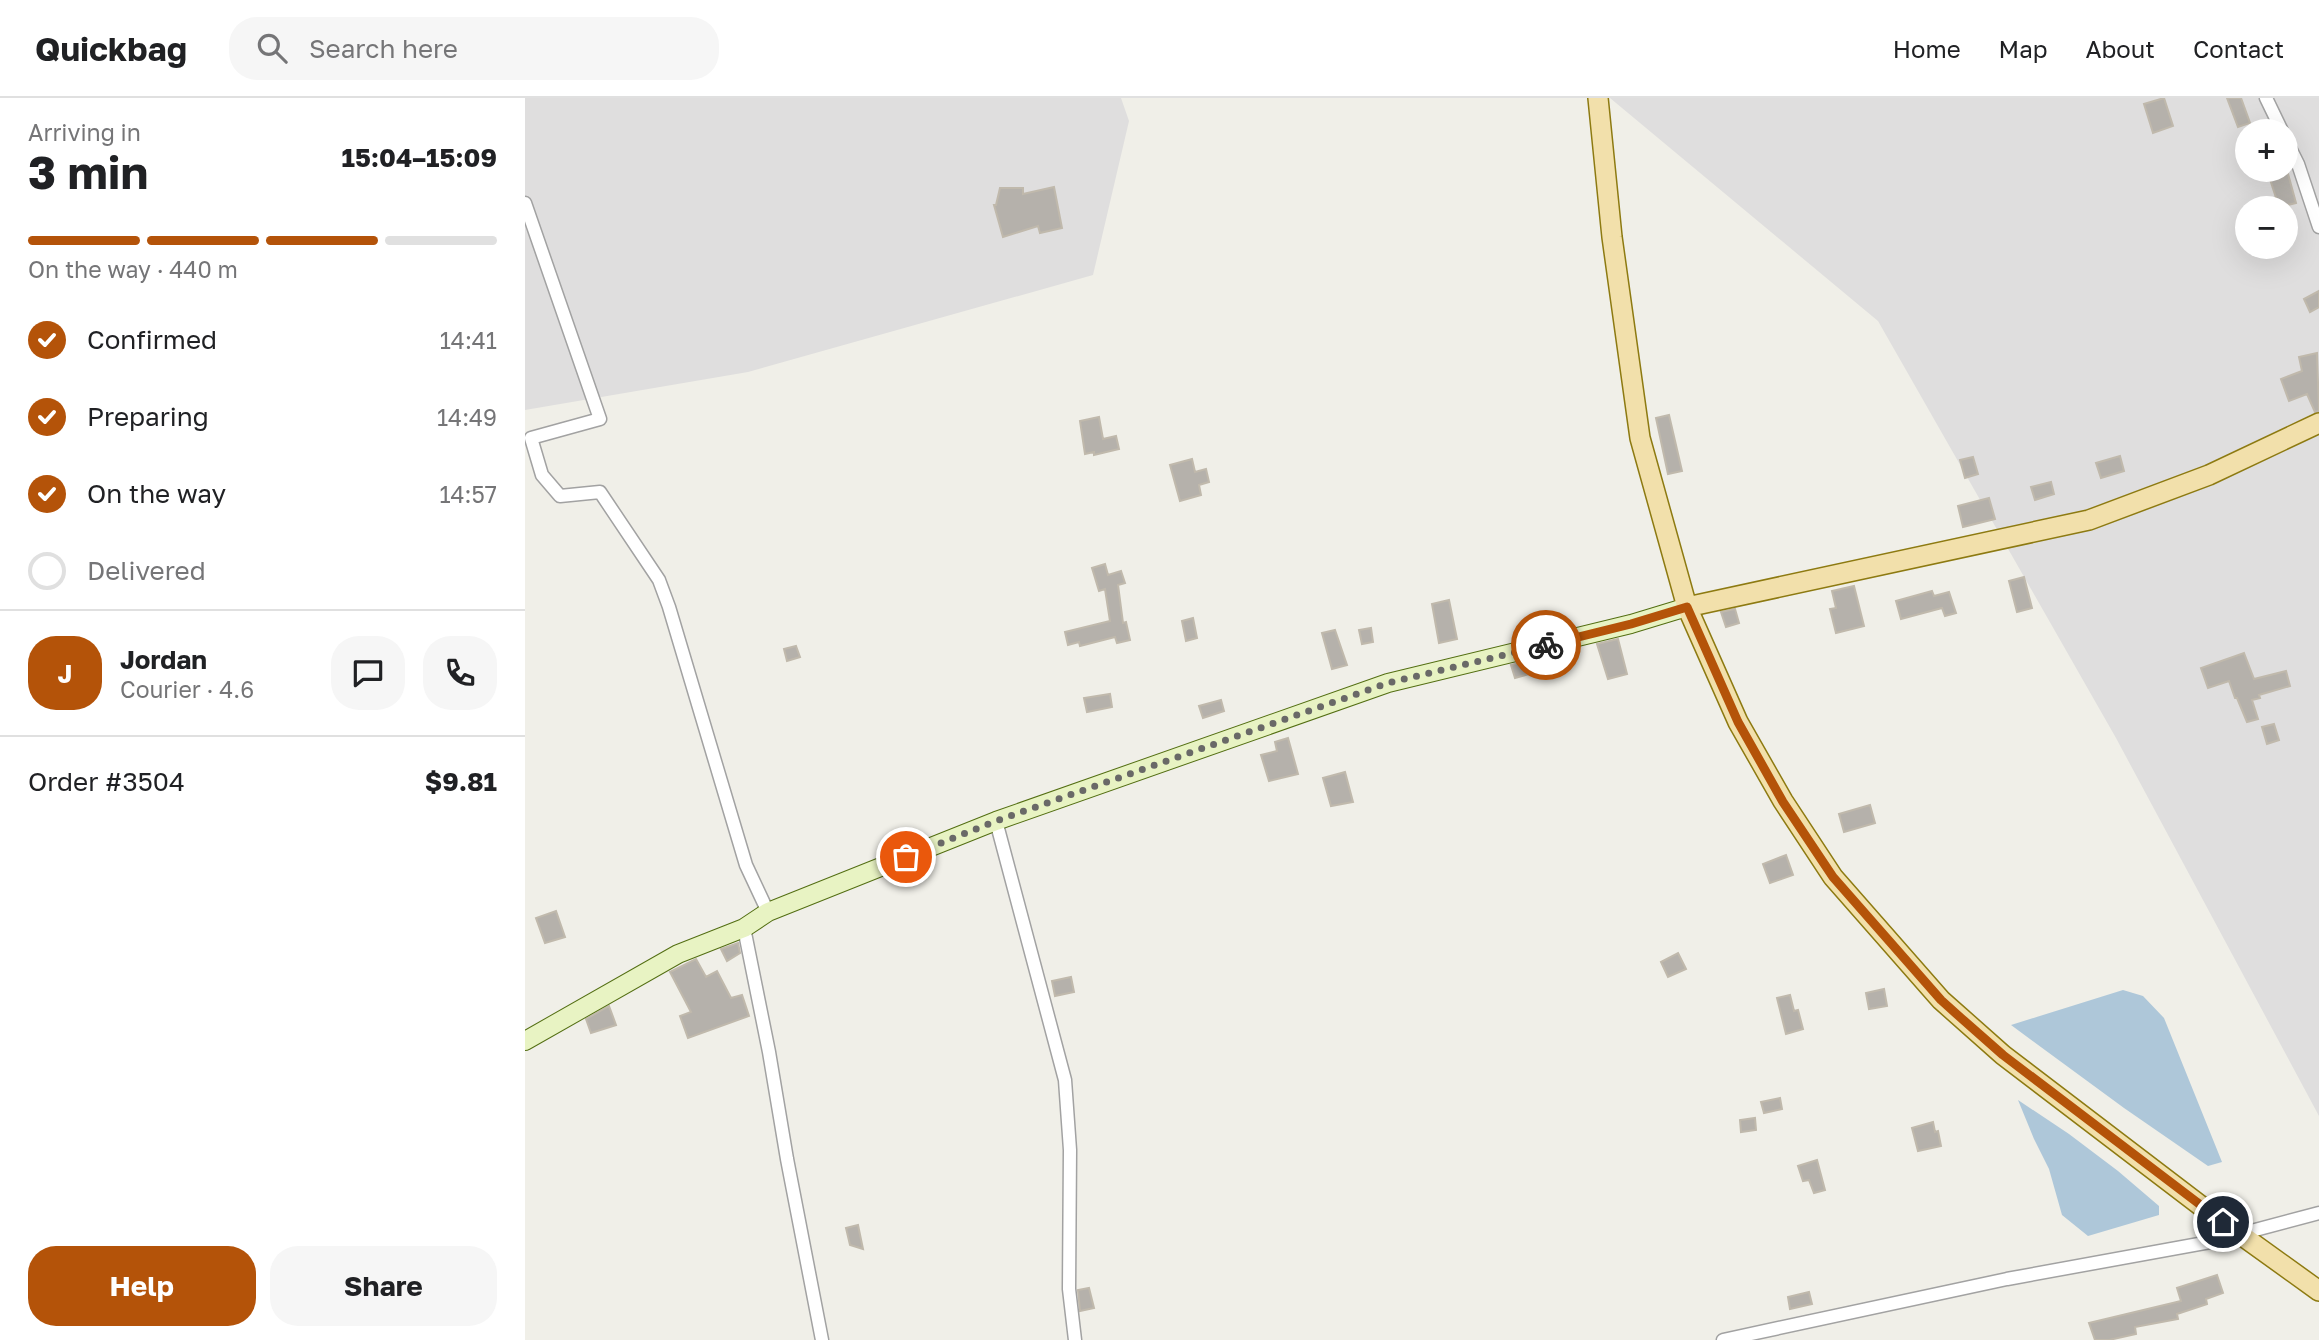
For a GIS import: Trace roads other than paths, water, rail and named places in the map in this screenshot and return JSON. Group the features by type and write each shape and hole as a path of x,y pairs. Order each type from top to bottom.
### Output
{"main road":[{"path":"1598,98 1612,237 1640,438 1687,607 1738,722 1783,802 1833,877 1932,990 2003,1055 2319,1291"},
{"path":"525,1041 678,954 744,928 768,912 996,821 1388,683 1631,624 1687,607 2089,520 2209,475 2319,423"}],"street":[{"path":"2266,98 2276,119"},
{"path":"2298,164 2319,227"},
{"path":"525,203 600,419 531,438 542,475 560,496 600,492 659,580 746,865 768,912"},
{"path":"996,821 1065,1080 1070,1150 1069,1289 1075,1340"},
{"path":"744,928 822,1340"},
{"path":"1723,1340 2007,1279 2210,1242 2319,1213"}],"water":[{"path":"2123,990 2143,996 2164,1018 2222,1162 2208,1166 2011,1025"},
{"path":"2018,1100 2118,1171 2159,1206 2159,1215 2088,1236 2062,1215 2049,1169"}]}
